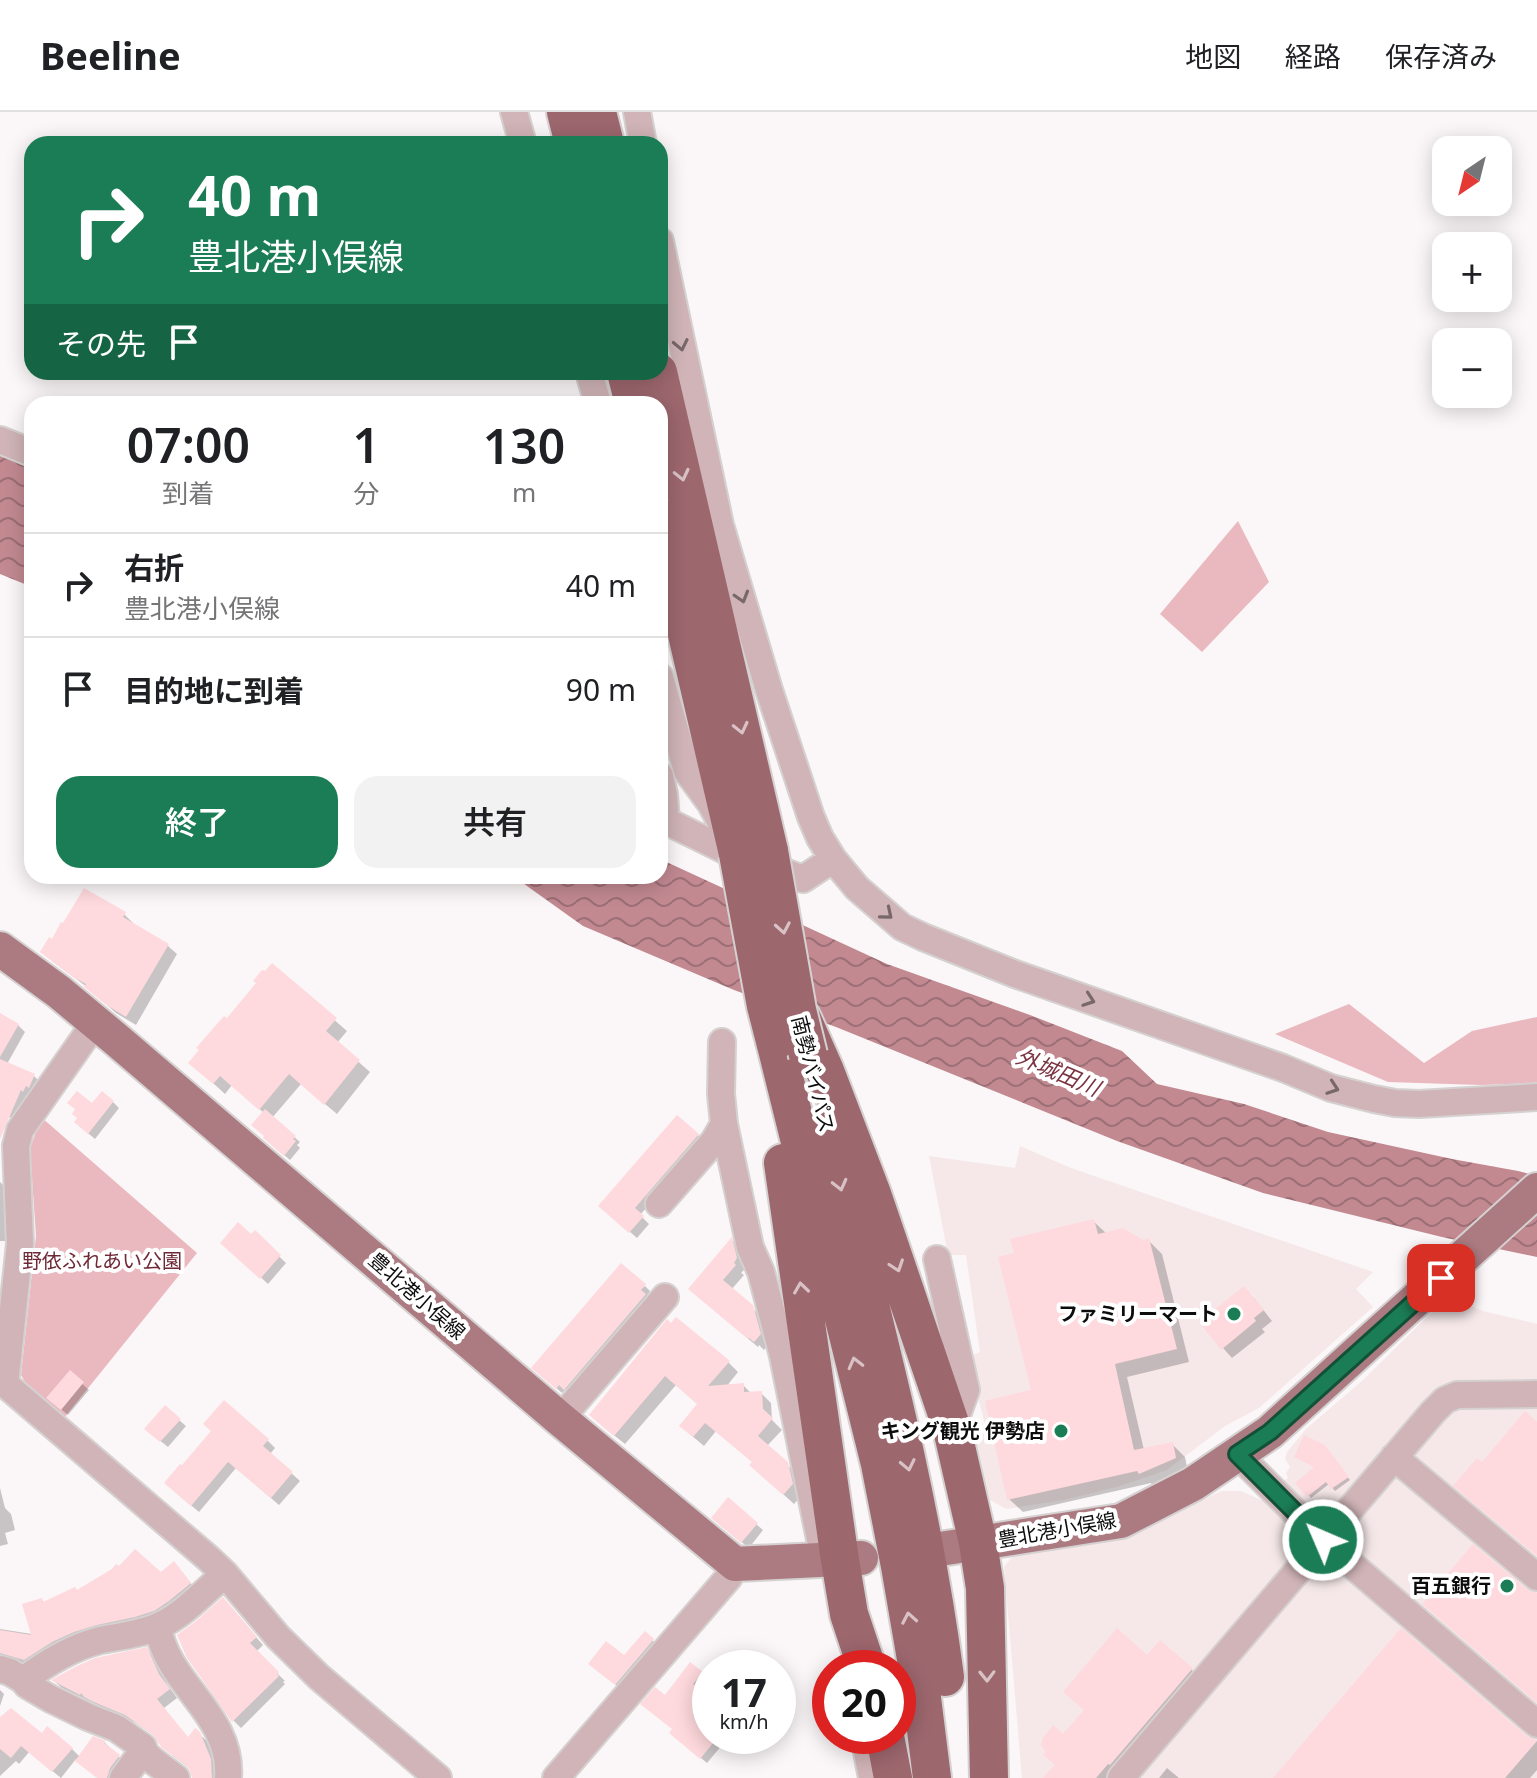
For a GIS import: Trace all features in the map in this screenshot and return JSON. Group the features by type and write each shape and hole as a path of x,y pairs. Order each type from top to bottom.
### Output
{"highway":[{"path":"566,112 572,136"},
{"name":"南勢バイパス","path":"668,422 787,1028 880,1464 915,1653 932,1778"},
{"name":"南勢バイパス","path":"668,547 754,853"},
{"path":"861,1650 849,1614 768,1070 787,1028 825,1071 872,1194 952,1429 985,1588 989,1778"},
{"name":"南勢バイパス","path":"787,1028 907,1457 927,1562 957,1778"},
{"path":"888,1754 893,1778"}],"main road":[{"name":"豊北港小俣線","path":"0,949 118,1041 560,1419 735,1564"},
{"name":"豊北港小俣線","path":"940,1549 1121,1521 1193,1484 1270,1432 1537,1190"},
{"path":"735,1564 842,1559"}],"street":[{"path":"668,279 720,525 769,690 820,838 857,888 902,927 923,937 1015,974 1283,1068 1331,1088 1395,1103 1537,1097"},
{"path":"0,440 24,450"},
{"path":"668,705 687,771 754,853"},
{"path":"668,822 725,850 803,879 833,859"},
{"path":"95,1023 10,1126 16,1146 20,1244 2,1386 225,1574 298,1657 438,1778"},
{"path":"722,1042 724,1124 750,1247 761,1272 842,1559"},
{"path":"659,1204 714,1141 724,1124"},
{"path":"937,1259 966,1390 952,1429"},
{"path":"560,1419 665,1297"},
{"path":"1121,1778 1445,1400 1457,1395 1537,1394"},
{"path":"1237,1454 1323,1540 1537,1724"},
{"path":"1394,1457 1537,1577"},
{"path":"556,1778 729,1577 735,1564"},
{"path":"12,1674 98,1641 158,1627 175,1617 225,1574"},
{"path":"849,1614 852,1650"},
{"path":"158,1627 162,1644 176,1671 222,1736 229,1766 228,1778"},
{"path":"12,1674 51,1699 116,1728 143,1747 145,1753 176,1778"},
{"path":"123,1778 140,1755 145,1753"},
{"path":"867,1754 872,1778"}],"shaded area":[{"path":"1020,1146 1071,1168 1373,1272 1356,1289 1373,1307 1259,1408 1225,1426 1167,1470 1064,1500 1006,1509 990,1500 975,1434 987,1431 967,1358 980,1352 966,1255 948,1255 929,1156 1015,1168"},
{"path":"1448,1296 1483,1311 1537,1324 1537,1778 1022,1778 1004,1567 1012,1557 1100,1539 1159,1519 1222,1491 1241,1491 1261,1500 1288,1478 1286,1473 1290,1467 1285,1459 1287,1452 1306,1429 1362,1381"}],"green space":[{"path":"1238,521 1269,582 1202,652 1160,614"},
{"path":"1349,1004 1424,1063 1472,1031 1537,1017 1537,1083 1388,1082 1275,1034"},
{"name":"野依ふれあい公園","path":"41,1117 197,1253 64,1418 21,1375 36,1236 30,1149"}],"water":[{"path":"0,455 24,466 24,584 0,574"},
{"name":"外城田川","path":"668,863 887,964 1122,1051 1157,1084 1244,1104 1328,1132 1537,1176 1537,1257 1263,1193 1117,1141 836,1027 734,990 583,926 524,884 668,884"}],"building":[{"path":"84,888 126,912 123,917 169,944 126,1017 40,952 63,923"},
{"path":"272,963 337,1018 326,1031 360,1060 324,1105 289,1074 259,1110 220,1076 213,1084 188,1063 199,1050 196,1048 224,1016 227,1018 256,983 253,981 262,970 265,971"},
{"path":"0,1013 19,1024 0,1057"},
{"path":"0,1059 35,1074 29,1088 26,1086 23,1092 21,1090 0,1139"},
{"path":"77,1091 92,1103 102,1091 114,1101 88,1134 74,1122 77,1118 72,1114 75,1109 67,1103"},
{"path":"265,1109 296,1136 293,1139 296,1141 284,1156 251,1125"},
{"path":"677,1115 699,1134 635,1208 644,1216 629,1233 598,1206"},
{"path":"1094,1219 1098,1234 1123,1228 1143,1240 1149,1238 1177,1349 1115,1364 1134,1450 1173,1442 1176,1458 1139,1474 1137,1471 1007,1500 985,1401 1031,1390 998,1257 1014,1253 1010,1239"},
{"path":"238,1222 251,1234 255,1230 281,1255 260,1279 220,1243"},
{"path":"732,1237 736,1265 723,1280 753,1305 761,1334 754,1342 688,1289"},
{"path":"621,1263 646,1284 641,1290 646,1294 564,1390 559,1385 556,1389 531,1368"},
{"name":"ファミリーマート","path":"1244,1286 1264,1310 1254,1318 1256,1321 1221,1350 1199,1322"},
{"path":"676,1317 730,1361 708,1386 744,1383 744,1392 762,1391 763,1409 773,1418 758,1436 788,1462 793,1484 783,1495 749,1465 752,1462 705,1423 693,1437 679,1426 697,1404 665,1376 614,1436 589,1415 667,1319 671,1323"},
{"path":"70,1370 84,1382 61,1410 46,1398"},
{"path":"224,1400 269,1439 263,1446 293,1472 271,1498 228,1462 191,1506 164,1483 211,1431 203,1424"},
{"path":"165,1405 181,1419 160,1442 144,1429"},
{"path":"1525,1411 1537,1422 1537,1556 1453,1486 1477,1458 1482,1462"},
{"path":"1304,1435 1325,1445 1349,1477 1331,1489 1326,1482 1307,1497 1295,1483 1314,1467 1294,1457"},
{"path":"728,1497 758,1523 741,1543 711,1518"},
{"path":"1473,1544 1527,1589 1537,1593 1537,1703 1422,1604"},
{"path":"135,1549 161,1572 174,1561 191,1583 154,1611 74,1632 24,1660 0,1653 0,1630 31,1635 22,1604 42,1598 43,1602 75,1587 77,1590 116,1564 119,1566"},
{"path":"223,1597 257,1637 250,1643 279,1672 279,1676 232,1722 187,1658 177,1635"},
{"path":"1117,1628 1147,1655 1160,1640 1193,1668 1096,1778 1043,1778 1055,1765 1043,1755 1046,1752 1041,1746 1042,1739 1053,1725 1063,1734 1084,1710 1063,1692"},
{"path":"1401,1628 1527,1736 1537,1741 1505,1778 1273,1778"},
{"path":"645,1631 654,1639 615,1685 588,1664 606,1641 624,1655"},
{"path":"147,1647 159,1674 170,1689 157,1699 188,1737 195,1728 200,1732 211,1759 212,1778 192,1778 186,1765 162,1748 152,1734 125,1715 51,1680 95,1658"},
{"path":"690,1662 692,1664 692,1752 669,1733 672,1729 640,1704 655,1687 665,1695"},
{"path":"11,1708 42,1733 47,1726 73,1748 52,1772 21,1746 11,1758 0,1749 0,1717"},
{"path":"93,1736 106,1741 104,1743 120,1755 107,1778 97,1778 75,1761"}],"place":[{"name":"ファミリーマート","path":"1234,1314"},
{"name":"キング観光 伊勢店","path":"1061,1431"},
{"name":"百五銀行","path":"1507,1586"}],"route":[{"path":"1323,1540 1237,1454 1270,1432 1441,1278"}]}
